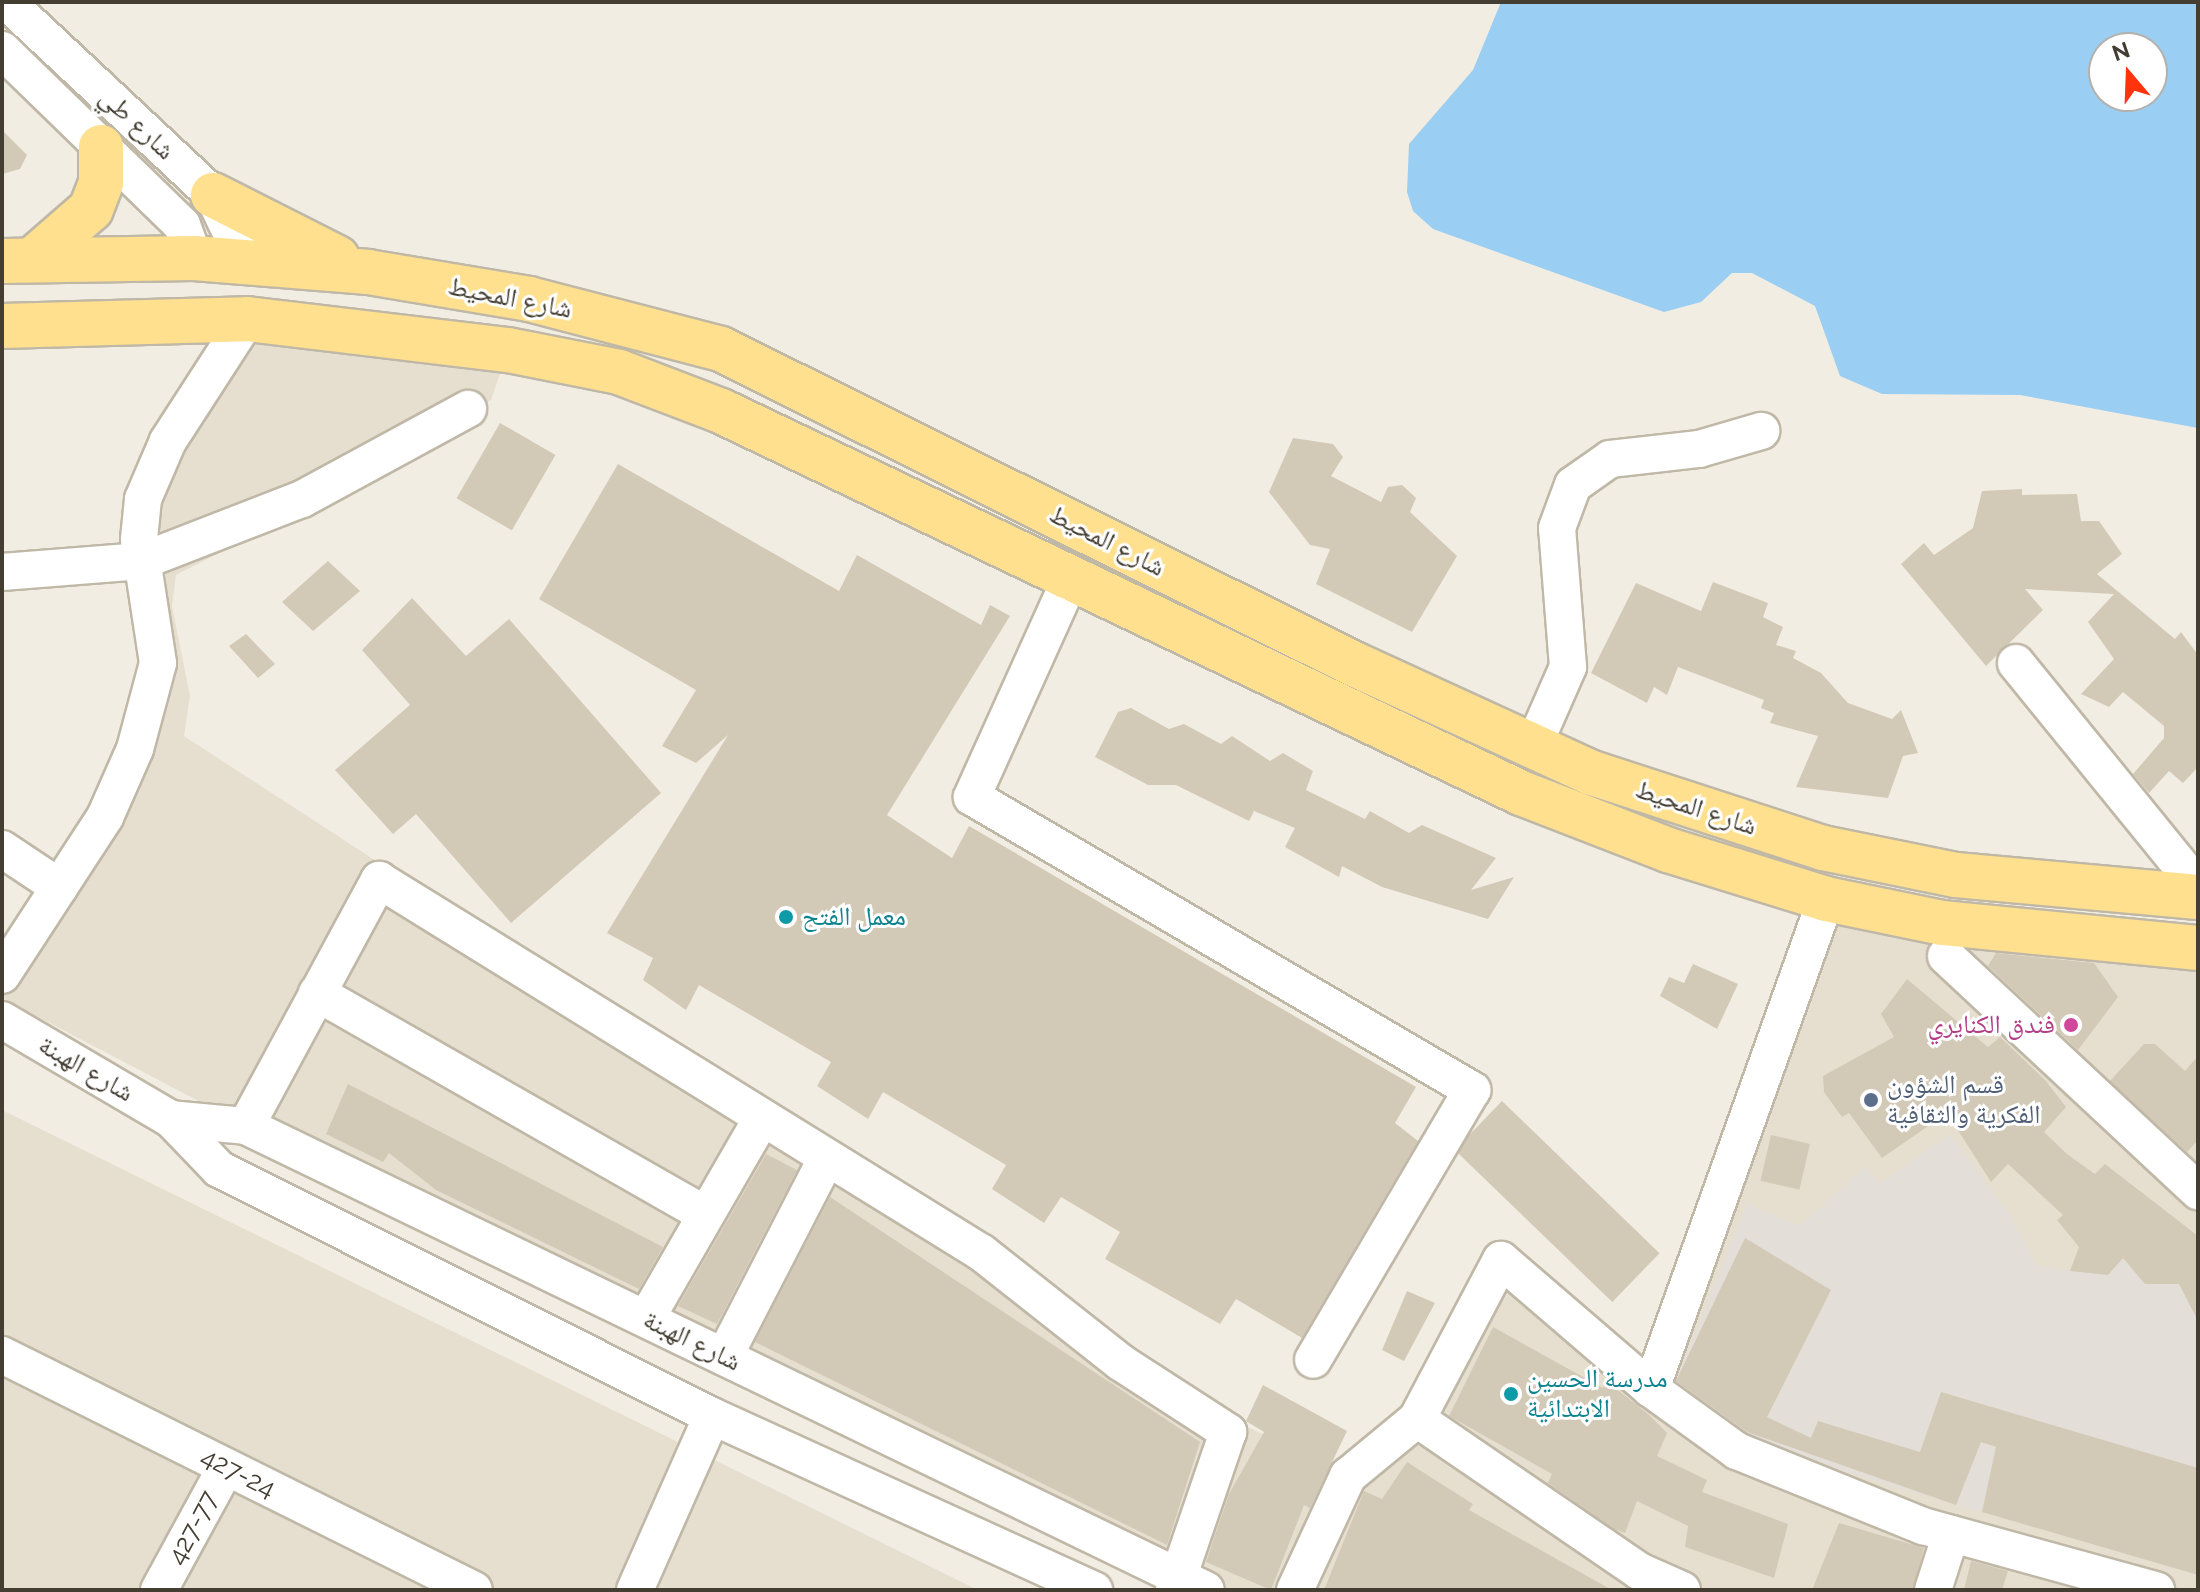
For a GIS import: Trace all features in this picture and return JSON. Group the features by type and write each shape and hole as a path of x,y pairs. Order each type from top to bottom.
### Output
{"main road":[{"path":"20,258 91,209 101,183 101,147"},
{"path":"213,195 368,272"},
{"name":"شارع المحيط","path":"20,258 175,258 368,272 529,299 721,349 1532,749 1823,848 1956,875 2198,897"},
{"path":"158,317 175,258 245,313"},
{"path":"245,313 266,291 266,264"},
{"path":"245,313 266,264"},
{"name":"شارع المحيط","path":"2,326 245,313 508,350 619,372 721,411 1069,582 1521,793 1826,899 1943,923 2198,948"}],"street":[{"name":"شارع طي","path":"7,2 213,195 266,264"},
{"name":"شارع طي","path":"2,50 182,225 175,258"},
{"path":"2,975 105,817 150,709 157,619 142,561 138,518 153,472 245,313"},
{"path":"2,572 142,561 302,499 468,409"},
{"path":"1532,749 1568,667 1557,528 1573,485 1610,459 1688,451 1761,431"},
{"path":"1069,582 972,797 1472,1090 1313,1360"},
{"path":"2016,663 2198,887"},
{"path":"2,849 59,887"},
{"path":"246,1126 379,880 761,1120 982,1253 1120,1362 1228,1432 1187,1586"},
{"path":"1651,1389 1826,899"},
{"path":"1946,956 2198,1191"},
{"path":"317,993 703,1213"},
{"name":"شارع الهبنة","path":"2,1020 171,1119 219,1169 712,1416 1094,1590"},
{"name":"شارع الهبنة","path":"171,1119 246,1126 1187,1586"},
{"path":"646,1319 703,1213 761,1120"},
{"path":"724,1357 826,1159"},
{"path":"1295,1590 1348,1476 1417,1419 1501,1260 1651,1389 1737,1451 1951,1534 2156,1590"},
{"name":"427-24","path":"2,1355 453,1585"},
{"path":"635,1590 712,1416"},
{"path":"1417,1419 1639,1571 1682,1590"},
{"name":"427-77","path":"159,1590 226,1467"},
{"path":"1933,1590 1951,1534"}],"shaded area":[{"path":"219,332 508,350 491,400 425,448 176,575 172,606 190,696 184,736 1244,1425 1347,1476 1417,1419 1501,1260 1650,1388 1826,899 2198,948 2198,1590 1206,1590 246,1126 2,998 2,973 150,709 139,539"},
{"path":"2,1110 678,1442 978,1590 2,1590"},
{"path":"1950,1134 2012,1218 2036,1265 2070,1271 2123,1258 2145,1283 2177,1283 2198,1303 2198,1575 1752,1445 1675,1383 1747,1204 1800,1226 1865,1167 1881,1183"}],"water":[{"path":"1501,2 2198,2 2198,428 2020,395 1882,394 1840,376 1815,306 1752,273 1732,273 1701,302 1664,312 1433,229 1413,211 1407,192 1409,144 1473,70"}],"building":[{"path":"2,130 27,155 20,169 2,174"},
{"path":"500,423 555,455 512,530 456,498"},
{"path":"1293,438 1333,444 1343,457 1331,476 1381,502 1388,487 1402,485 1416,498 1410,512 1457,556 1412,632 1316,584 1330,549 1310,545 1269,492"},
{"name":"معمل الفتح","path":"618,464 839,591 857,555 981,625 990,605 1010,616 887,815 952,858 969,826 1416,1087 1395,1123 1418,1141 1302,1338 1236,1299 1220,1324 1105,1259 1120,1232 1061,1197 1044,1223 992,1189 1006,1165 883,1092 868,1119 817,1086 831,1062 699,985 686,1010 643,980 653,958 607,933 728,735 696,763 662,746 696,690 539,599"},
{"path":"2022,489 2022,495 2077,494 2081,521 2099,521 2122,554 2097,574 2175,639 2181,632 2198,655 2198,767 2183,783 2169,771 2149,793 2133,774 2164,738 2164,726 2123,692 2109,707 2081,694 2114,659 2088,622 2114,594 2025,589 2043,610 1986,666 1901,564 1924,543 1934,555 1973,528 1982,491"},
{"path":"328,561 360,591 313,631 282,602"},
{"path":"1713,582 1768,603 1763,617 1783,627 1776,645 1796,651 1793,658 1821,673 1848,703 1892,719 1901,710 1918,753 1903,756 1888,798 1796,787 1818,736 1770,723 1774,713 1761,708 1764,700 1678,667 1667,695 1654,687 1647,703 1591,673 1636,583 1701,611"},
{"path":"412,598 466,656 509,619 661,793 511,923 416,814 393,834 335,770 410,705 362,650"},
{"path":"246,634 275,664 258,678 229,646"},
{"path":"1131,708 1169,729 1184,724 1221,744 1232,736 1270,761 1283,753 1313,771 1306,790 1365,819 1370,811 1409,833 1422,825 1496,858 1471,890 1514,877 1488,919 1382,887 1342,866 1339,877 1285,847 1295,828 1254,811 1249,821 1176,785 1148,785 1095,757 1118,712"},
{"name":"فندق الكنايري","path":"1996,953 2094,963 2118,997 2078,1050 1988,966"},
{"path":"1693,964 1738,984 1717,1029 1660,996 1669,977 1684,983"},
{"path":"1907,979 1988,1047 2000,1037 2045,1080 2066,1107 2044,1132 2067,1154 2095,1174 2105,1164 2198,1236 2198,1321 2179,1284 2145,1284 2123,1258 2108,1275 2070,1271 2079,1247 2057,1220 2063,1215 2008,1164 1991,1182 1947,1113 1882,1158 1849,1113 1842,1117 1824,1092 1823,1076 1894,1037 1881,1014"},
{"path":"2144,1044 2155,1044 2185,1071 2198,1056 2198,1140 2187,1152 2110,1081"},
{"path":"348,1084 663,1247 639,1289 436,1190 389,1153 383,1162 326,1134"},
{"path":"1502,1101 1660,1253 1612,1302 1455,1150"},
{"path":"1771,1135 1810,1144 1799,1190 1760,1181"},
{"path":"766,1154 797,1170 717,1324 678,1306"},
{"path":"830,1197 1200,1442 1167,1545 755,1342"},
{"path":"1745,1238 1831,1290 1767,1417 1811,1438 1818,1421 1920,1452 1941,1392 2198,1468 2198,1575 1982,1512 1996,1447 1981,1442 1956,1505 1747,1432 1676,1381"},
{"path":"1407,1291 1435,1303 1404,1361 1382,1350"},
{"path":"1493,1327 1603,1388 1605,1380 1667,1433 1657,1456 1707,1480 1702,1492 1788,1524 1774,1578 1685,1547 1688,1526 1637,1501 1625,1533 1614,1529 1548,1483 1552,1474 1449,1416"},
{"path":"1263,1385 1347,1431 1310,1508 1304,1505 1271,1590 1206,1562 1229,1494 1264,1432 1246,1421"},
{"path":"1407,1462 1473,1504 1469,1510 1612,1590 1324,1590 1364,1491 1382,1499"},
{"path":"1839,1523 1924,1548 1913,1590 1812,1590"},
{"path":"1971,1561 2008,1571 2002,1590 1964,1590"}],"place":[{"name":"معمل الفتح","path":"786,917"},
{"name":"فندق الكنايري","path":"2071,1025"},
{"name":"قسم الشؤون الفكرية والثقافية","path":"1871,1100"},
{"name":"مدرسة الحسين الابتدائية","path":"1511,1394"}]}
